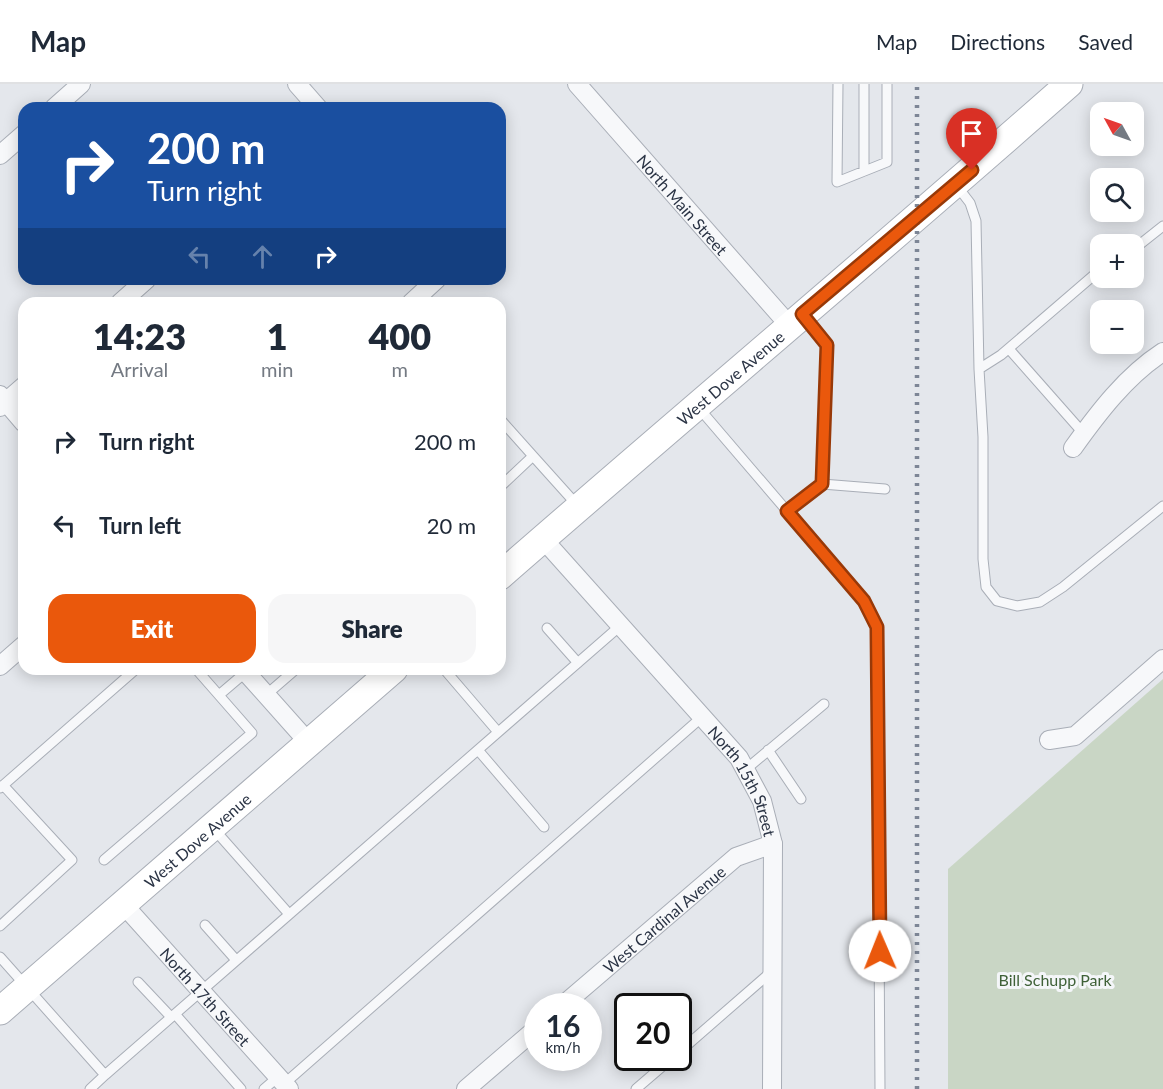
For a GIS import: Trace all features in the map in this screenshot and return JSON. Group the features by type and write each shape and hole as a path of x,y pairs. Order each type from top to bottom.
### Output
{"main road":[{"name":"West Dove Avenue","path":"506,571 1069,84"},
{"name":"West Dove Avenue","path":"0,1011 387,675"}],"street":[{"path":"61,102 81,84"},
{"path":"297,84 313,102"},
{"name":"North Main Street","path":"577,84 796,319"},
{"path":"0,155 18,139"},
{"path":"127,297 140,285"},
{"path":"418,297 430,285"},
{"path":"1078,441 1100,411 1149,361 1163,352"},
{"path":"18,390 2,401 18,417"},
{"name":"North 15th Street","path":"543,539 739,758 762,801 773,844 772,1089"},
{"path":"0,666 18,650"},
{"path":"1049,740 1075,736 1163,659"},
{"path":"248,675 309,743"},
{"name":"West Cardinal Avenue","path":"577,993 736,857 773,844"},
{"name":"North 17th Street","path":"123,904 201,991 279,1085"},
{"path":"466,1089 524,1039"}],"lane":[{"path":"838,84 837,182 887,162 887,84"},
{"path":"864,84 864,171"},
{"path":"956,184 970,203 976,221 983,437 982,559 986,587 997,601 1017,606 1040,602 1063,587 1163,506"},
{"path":"1144,241 1163,226"},
{"path":"980,369 991,363 1090,278"},
{"path":"796,319 827,345 822,484"},
{"path":"1009,348 1078,441"},
{"path":"696,406 864,601 877,627 880,1089"},
{"path":"506,425 579,507"},
{"path":"506,481 533,456"},
{"path":"787,511 822,484 885,489"},
{"path":"90,1089 620,626"},
{"path":"547,628 578,663"},
{"path":"0,926 72,860 1,787 129,675"},
{"path":"104,860 252,733 201,675"},
{"path":"219,695 240,675"},
{"path":"266,695 289,675"},
{"path":"449,675 498,732"},
{"path":"745,770 824,704"},
{"path":"279,1085 702,717"},
{"path":"478,750 544,826"},
{"path":"768,750 801,799"},
{"path":"211,827 289,914"},
{"path":"205,925 236,960"},
{"path":"0,957 105,1075"},
{"path":"692,1041 772,971"},
{"path":"138,982 241,1089"},
{"path":"636,1089 657,1071"}],"green space":[{"name":"Bill Schupp Park","path":"1163,679 1163,1089 948,1089 948,869"}],"railway":[{"path":"917,84 917,1089"}],"route":[{"path":"880,951 877,627 864,601 787,511 822,484 827,345 802,314 972,170"}]}
